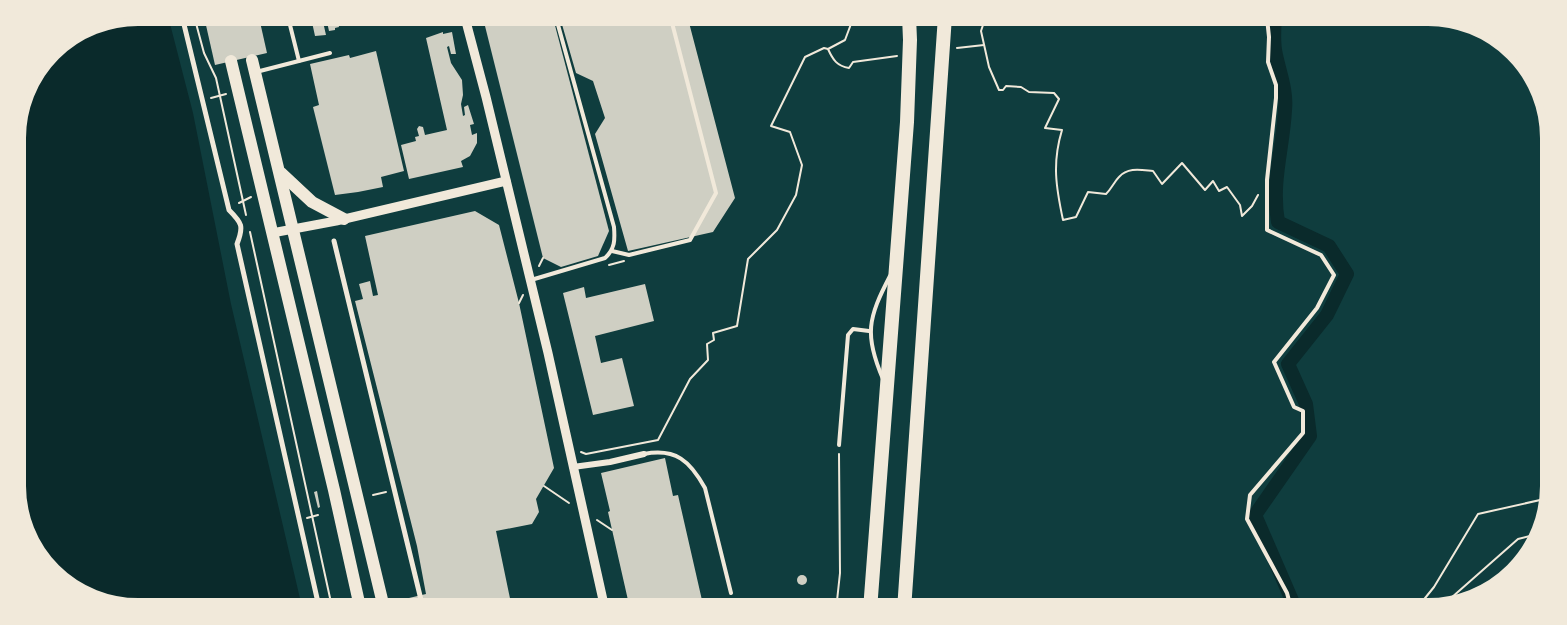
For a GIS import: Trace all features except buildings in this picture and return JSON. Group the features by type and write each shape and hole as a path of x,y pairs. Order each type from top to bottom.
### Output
{"highway":[{"path":"871,602 908,122 909,22"},
{"path":"905,602 945,22"}],"main road":[{"path":"231,61 359,603"},
{"path":"254,66 383,603"},
{"path":"280,172 312,202 344,219"}],"street":[{"path":"184,23 229,210 240,223 241,234 237,244 318,603"},
{"path":"466,23 531,280 604,603"},
{"path":"272,233 344,219 506,181"},
{"path":"334,241 422,603"},
{"path":"573,467 644,454"}],"lane":[{"path":"1266,22 1269,37 1268,62 1276,85 1267,180 1267,230 1321,255 1334,275 1317,308 1274,362 1294,407 1303,411 1303,433 1250,495 1247,519 1287,593 1289,602"},
{"path":"289,23 299,61"},
{"path":"531,280 605,258 612,251 615,238 614,227 557,23"},
{"path":"612,251 628,255 690,240 716,193 672,23"},
{"path":"254,66 299,61 330,52"},
{"path":"886,388 874,359 869,331 878,299 896,263"},
{"path":"839,445 848,335 853,329 869,331"},
{"path":"644,454 658,451 673,454 681,458 697,474 705,488 731,593"}],"path":[{"path":"580,452 585,454 658,440 690,379 708,360 707,344 714,340 713,333 736,326 748,259 777,230 796,195 802,165 790,132 771,126 805,57 845,40 852,22"},
{"path":"984,22 981,31 984,45 999,90 1006,87 1021,87 1029,92 1054,93 1059,99 1045,128 1062,130 1056,149 1055,179 1063,220 1076,217 1088,192 1106,194 1119,176 1132,169 1153,171 1162,184 1182,163 1205,190 1214,181 1219,191 1227,187 1240,205 1242,216 1252,206 1267,180"},
{"path":"196,23 216,78 331,603"},
{"path":"950,49 984,45"},
{"path":"828,49 833,60 849,68 853,62 904,55"},
{"path":"239,203 252,195"},
{"path":"837,602 840,573 839,445"},
{"path":"372,495 394,490"},
{"path":"1422,602 1434,587 1478,514 1543,499"},
{"path":"1448,600 1518,539 1534,535"},
{"path":"339,603 344,601"}],"water":[{"path":"170,23 193,113 231,304 301,603 138,603 123,602 87,591 62,574 42,551 29,524 22,487 23,131 26,108 34,87 51,62 80,38 94,31 116,25"}],"waterway":[{"path":"1275,22 1274,46 1285,103 1276,193 1278,222 1329,246 1347,274 1327,315 1288,364 1306,404 1310,436 1255,515 1293,602"}]}
